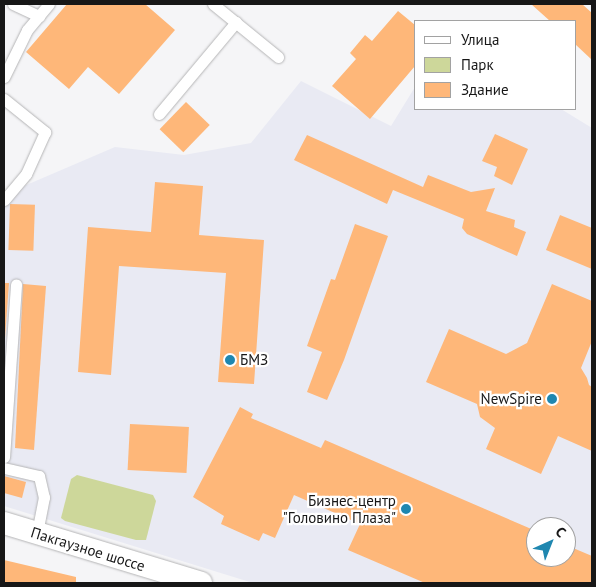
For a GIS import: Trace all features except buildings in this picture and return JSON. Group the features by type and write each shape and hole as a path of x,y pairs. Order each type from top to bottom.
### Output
{"street":[{"name":"Пакгаузное шоссе","path":"4,523 202,583"}],"lane":[{"path":"13,4 39,16"},
{"path":"36,4 39,16"},
{"path":"4,77 27,30 49,4"},
{"path":"213,4 278,57"},
{"path":"159,114 236,22"},
{"path":"4,99 46,132 26,174 4,200"},
{"path":"4,458 5,416 16,284"},
{"path":"4,468 39,476 44,497 37,533"}],"shaded area":[{"path":"301,81 391,126 414,89 414,110 563,110 592,128 592,583 253,583 4,506 4,206 17,189 115,147 184,155 251,143"}],"green space":[{"path":"77,475 153,495 156,501 146,540 136,540 65,521 61,518 71,479"}],"place":[{"name":"БМЗ","path":"230,360"},
{"name":"NewSpire","path":"552,399"},
{"name":"Бизнес-центр \"Головино Плаза\"","path":"406,509"}]}
